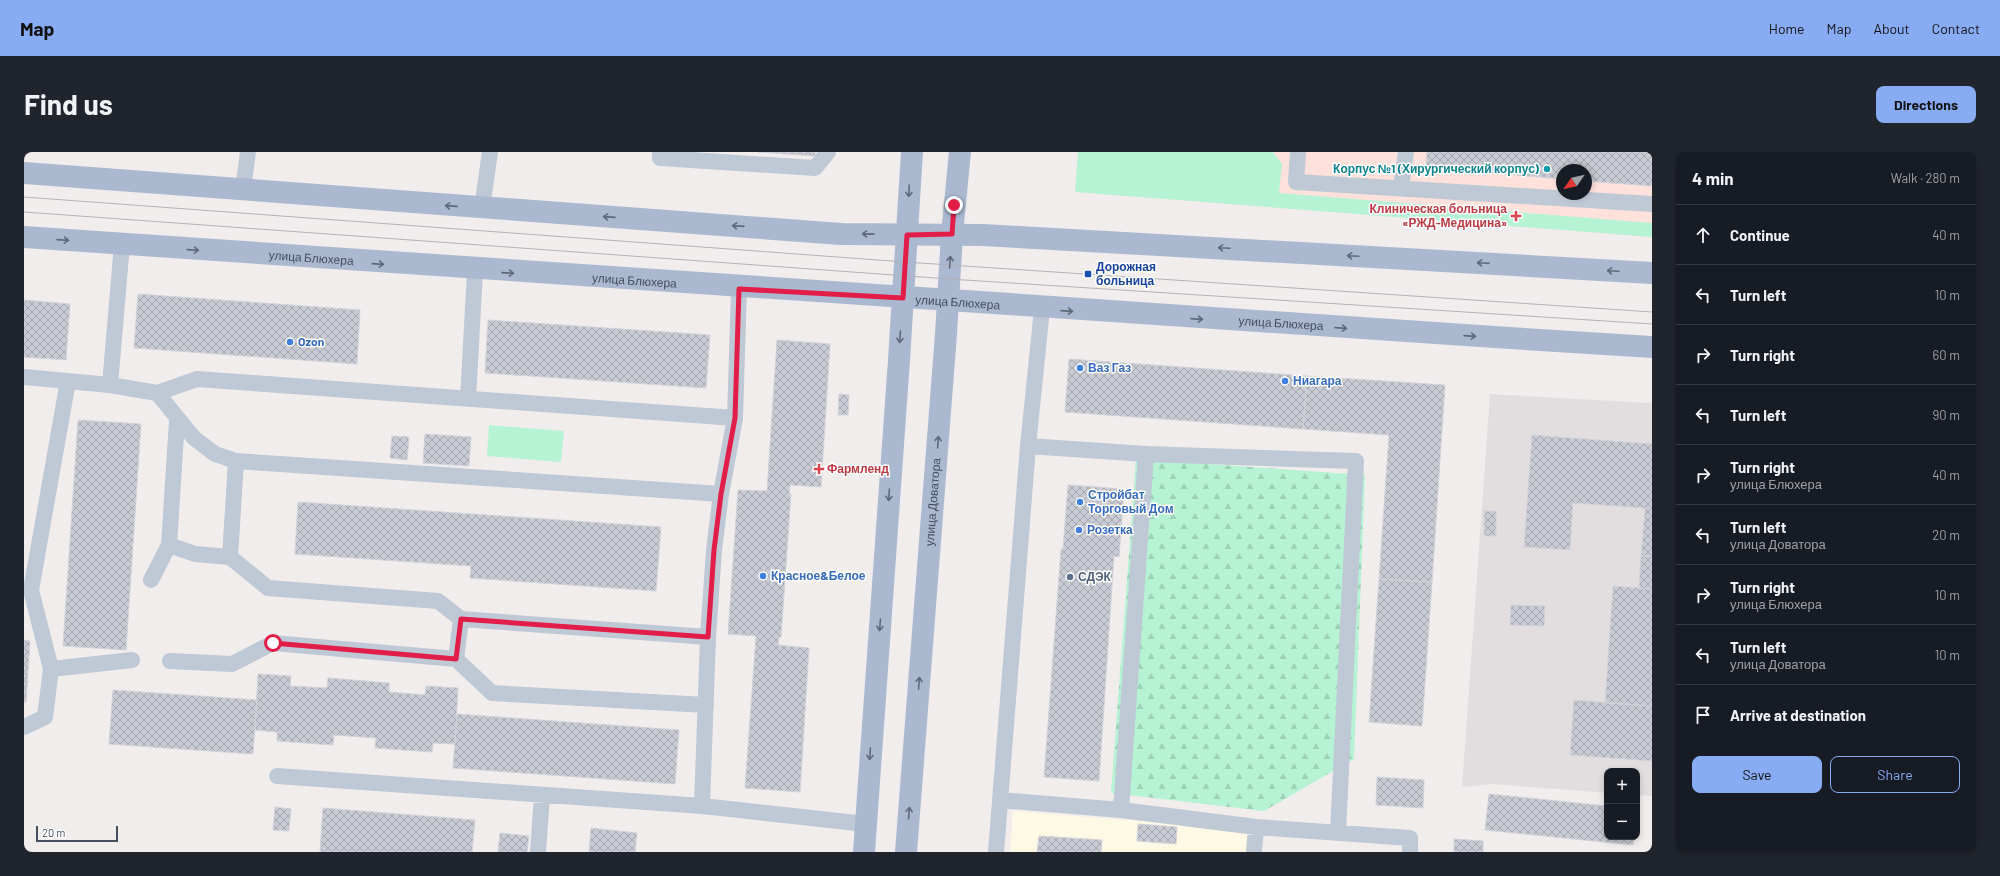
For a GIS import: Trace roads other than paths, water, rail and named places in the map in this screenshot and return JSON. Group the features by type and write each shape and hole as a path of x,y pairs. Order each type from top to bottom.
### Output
{"main road":[{"path":"864,852 912,152"},
{"name":"улица Доватора","path":"906,852 952,234 960,152"},
{"path":"24,173 841,234 952,234 1652,273"},
{"name":"улица Блюхера","path":"24,237 739,289 903,298 1042,309 1652,347"}],"lane":[{"path":"243,190 248,152"},
{"path":"482,208 490,152"},
{"path":"660,152 660,158 815,168 828,152"},
{"path":"1298,152 1296,182 1652,204"},
{"path":"1401,188 1406,152"},
{"path":"110,385 122,244"},
{"path":"468,399 475,271"},
{"path":"702,806 708,637 714,550 721,494 735,418 739,289"},
{"path":"996,852 1028,446 1042,309"},
{"path":"24,377 110,385 157,393 197,379 735,418"},
{"path":"24,727 45,717 51,669 27,589 68,381"},
{"path":"157,393 194,438 215,454 236,461 721,494"},
{"path":"151,580 169,545 178,420"},
{"path":"1028,446 1146,454 1316,458 1356,461 1338,832"},
{"path":"1121,810 1146,454"},
{"path":"230,557 236,461"},
{"path":"169,545 195,554 230,557 268,588 438,601 461,619 708,637"},
{"path":"456,659 461,619"},
{"path":"170,661 232,664 273,643 456,659 492,693 706,705"},
{"path":"51,669 132,660"},
{"path":"277,776 542,796 702,806 866,824"},
{"path":"538,852 542,796"},
{"path":"1000,800 1121,810 1256,827 1410,838 1410,852"},
{"path":"1254,852 1256,827"}],"tram line":[{"path":"24,197 905,262 1652,312"},
{"path":"24,212 949,279 1652,324"}],"place":[{"name":"Корпус №1 (Хирургический корпус)","path":"1547,169"},
{"name":"Клиническая больница «РЖД-Медицина»","path":"1516,216"},
{"name":"Дорожная больница","path":"1088,274"},
{"name":"Ozon","path":"290,342"},
{"name":"Ваз Газ","path":"1080,368"},
{"name":"Ниагара","path":"1285,381"},
{"name":"Фармленд","path":"819,469"},
{"name":"Стройбат Торговый Дом","path":"1080,502"},
{"name":"Розетка","path":"1079,530"},
{"name":"Красное&Белое","path":"763,576"},
{"name":"СДЭК","path":"1070,577"}]}
